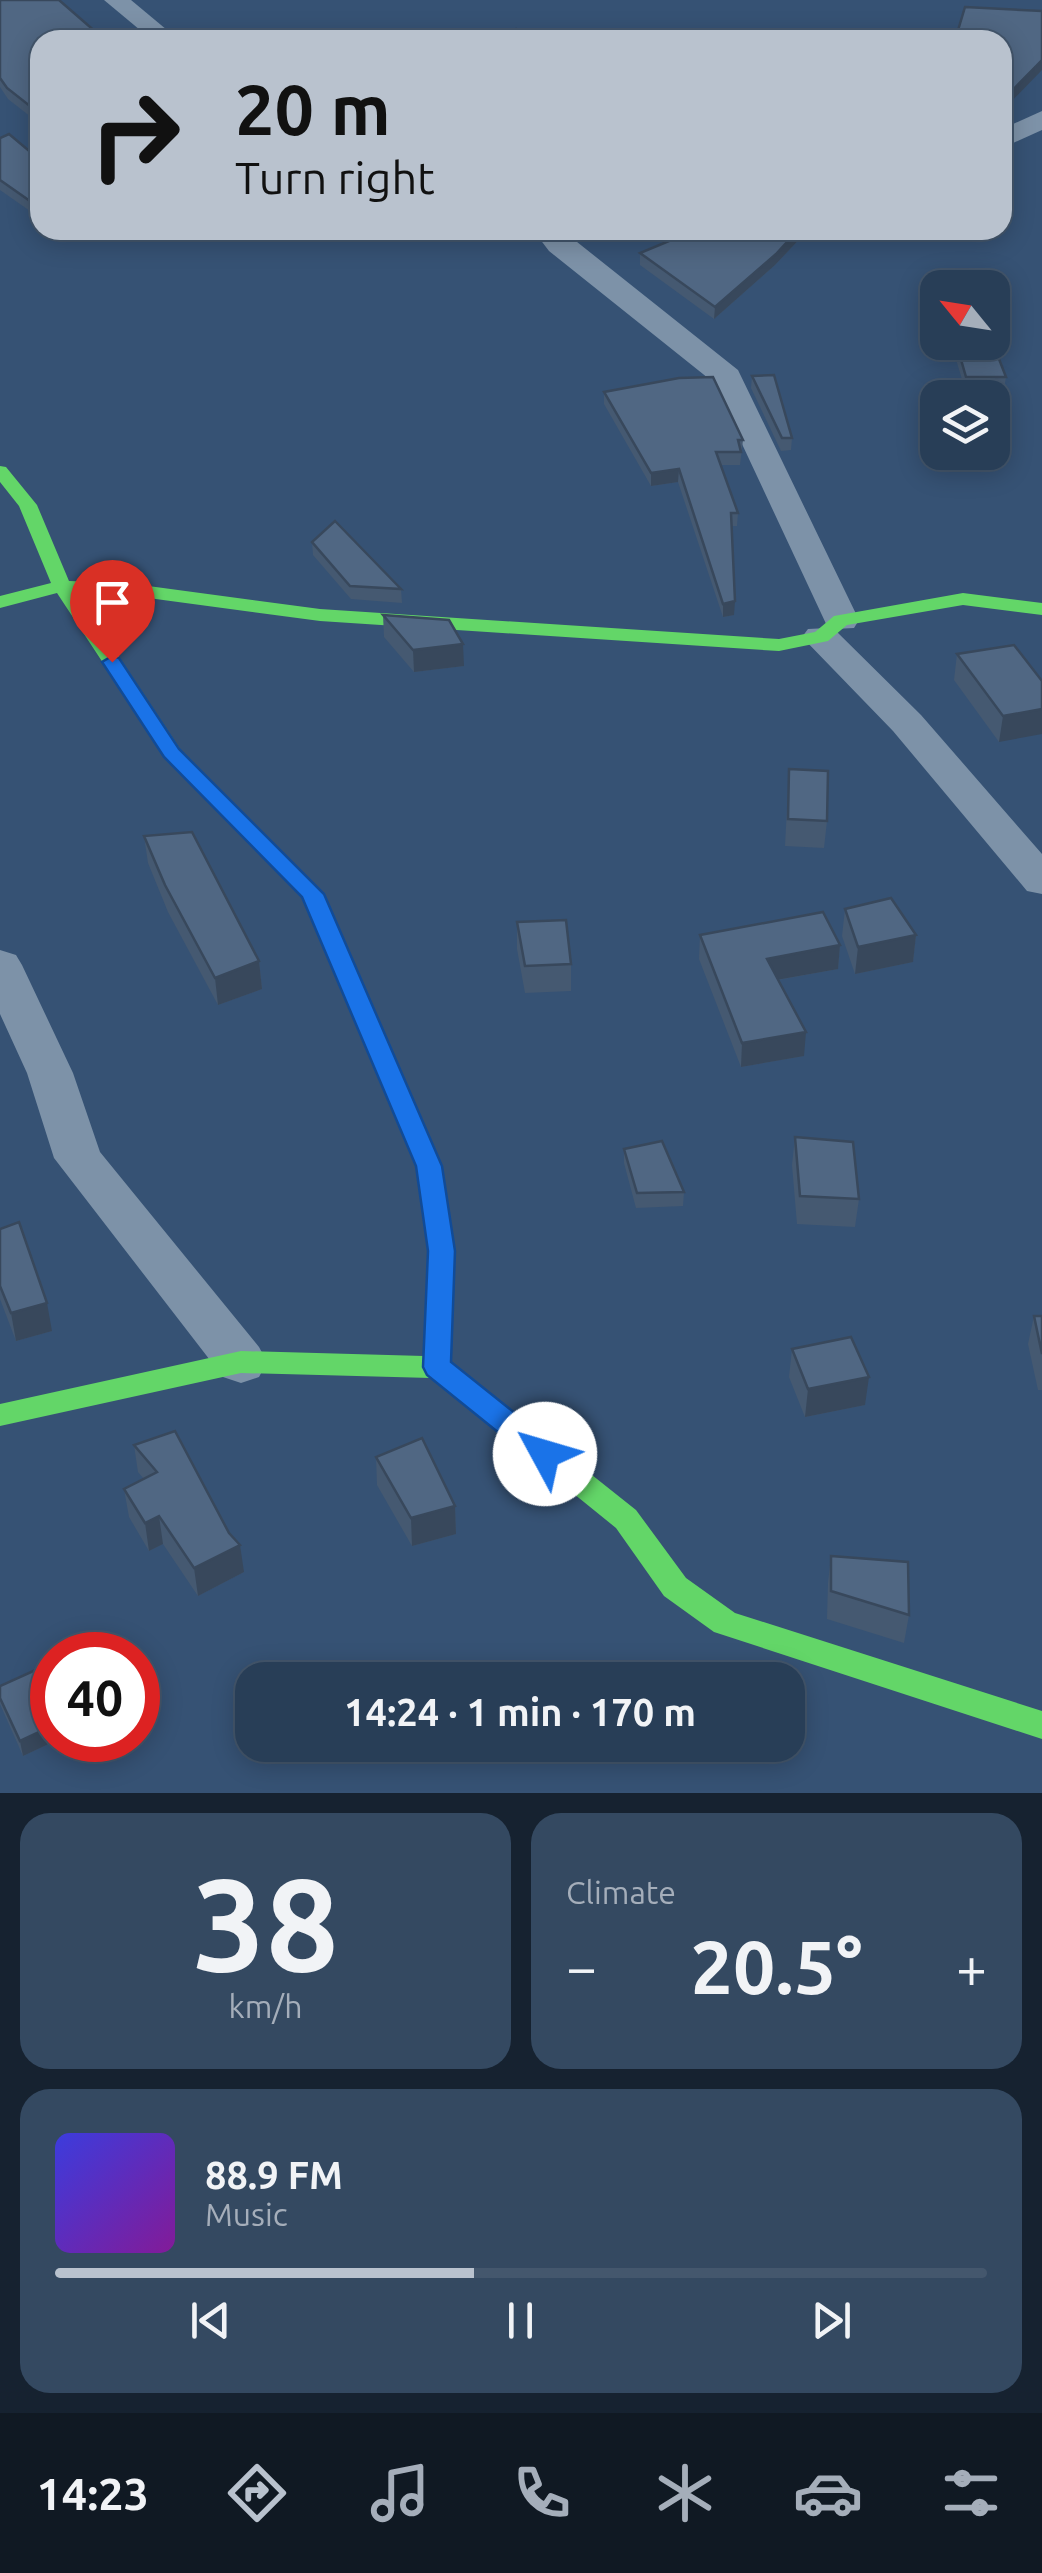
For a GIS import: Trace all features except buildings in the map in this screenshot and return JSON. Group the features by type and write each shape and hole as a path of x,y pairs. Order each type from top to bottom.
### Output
{"street":[{"path":"116,0 154,30"},
{"path":"1012,138 1042,119"},
{"path":"1012,145 1042,148"},
{"path":"555,240 727,376 831,629 1042,881"},
{"path":"0,471 28,505 62,586 172,753 312,894 429,1166 442,1251 437,1367"},
{"path":"0,602 62,586 186,595 320,615 779,645 831,629 963,600 1042,609"},
{"path":"0,965 50,1073 78,1158 242,1362"},
{"path":"0,1415 242,1362 437,1367 626,1518 675,1587 725,1623 1042,1725"}],"traffic: fast":[{"path":"0,471 28,505 62,586 172,753 312,894 429,1166 442,1251 437,1367"},
{"path":"0,602 62,586 126,589 320,615 779,645 821,637 841,620 963,599 1042,609"},
{"path":"0,1415 241,1362 437,1367 626,1519 675,1587 725,1623 1042,1725"}],"route":[{"path":"112,662 172,753 312,894 429,1166 442,1251 437,1367 545,1454"}]}
